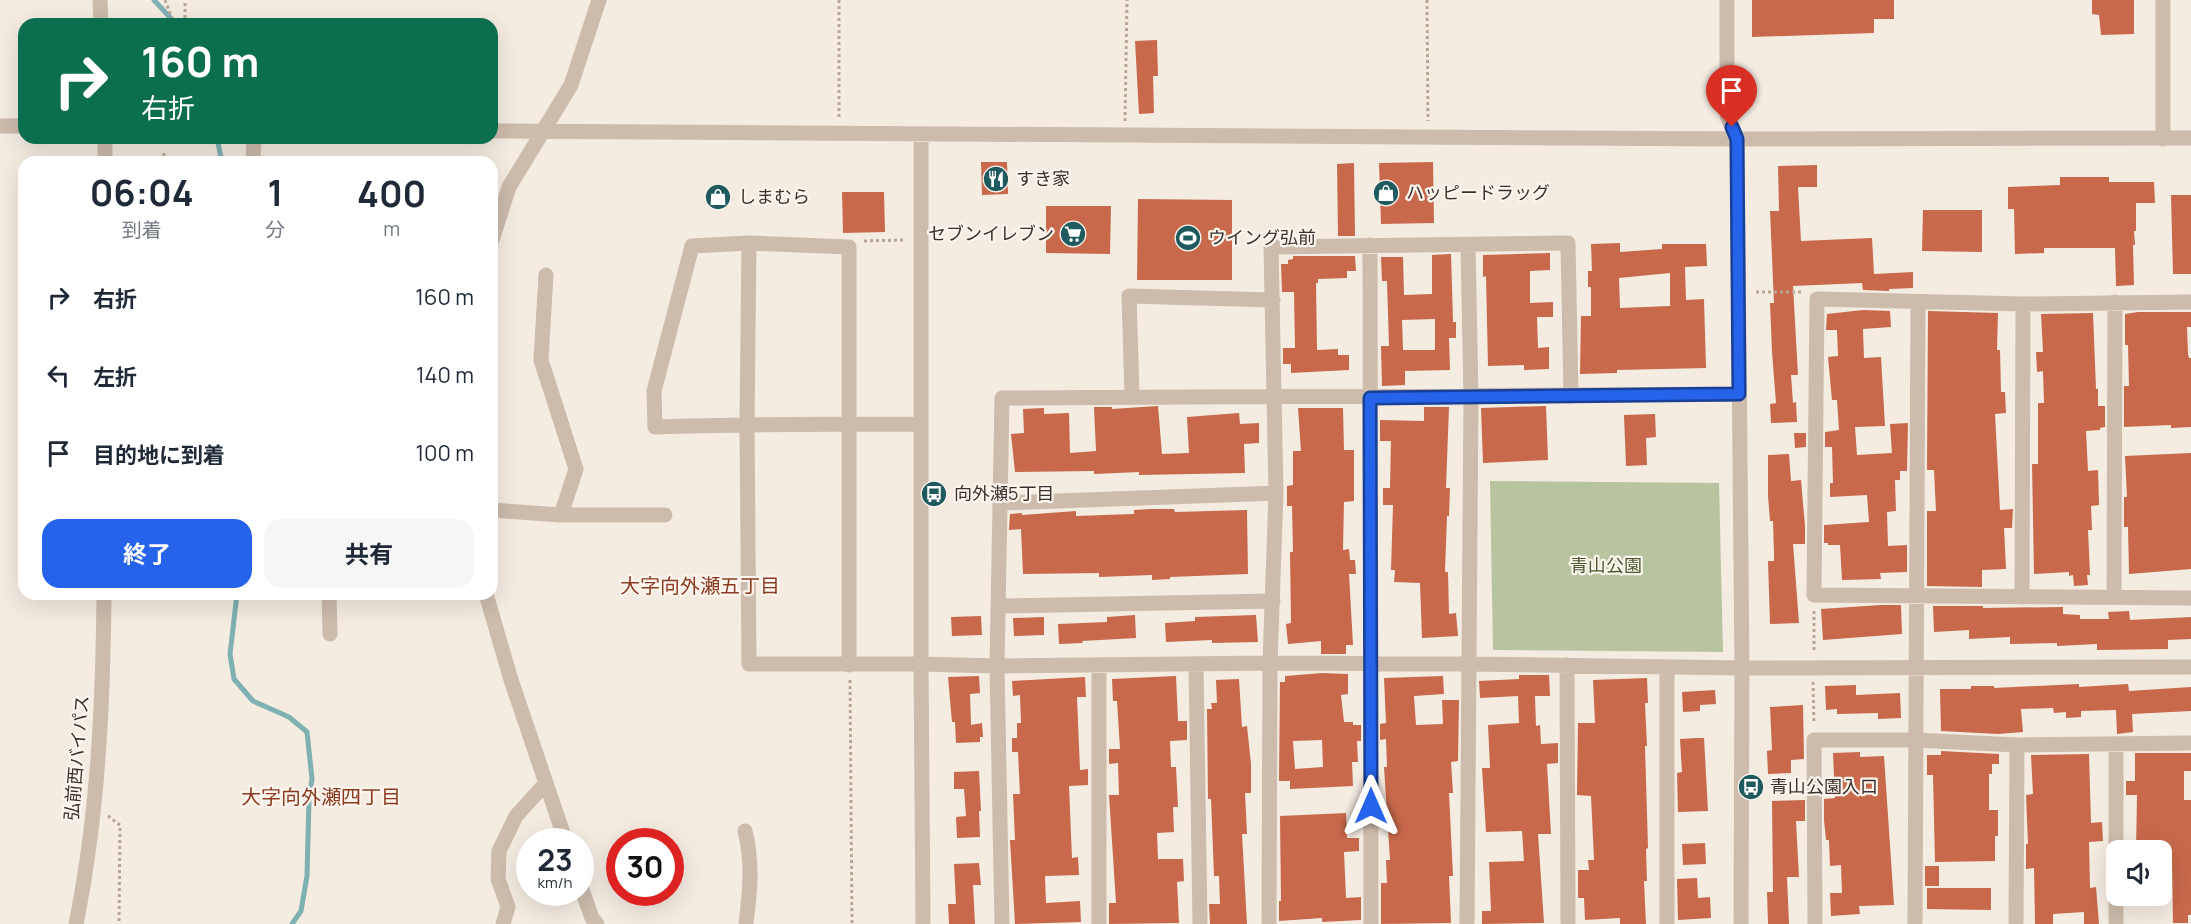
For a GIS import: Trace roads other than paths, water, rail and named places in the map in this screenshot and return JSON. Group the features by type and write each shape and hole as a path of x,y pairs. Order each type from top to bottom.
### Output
{"street":[{"path":"100,0 101,18"},
{"path":"498,221 509,187 571,85 599,0"},
{"path":"1727,0 1727,115 1737,139 1742,668 1741,924"},
{"path":"2163,0 2163,138"},
{"path":"0,126 18,126"},
{"path":"498,131 1737,139 2191,138"},
{"path":"921,135 923,924"},
{"path":"849,665 850,424 849,247 750,243 692,246 654,391 655,427 747,424 850,424 921,424"},
{"path":"750,243 747,424 749,664 997,666 1270,663 1742,668 2191,668"},
{"path":"1269,924 1270,663 1276,493 1271,247 1568,243 1571,396"},
{"path":"1370,245 1371,924"},
{"path":"1467,924 1471,396 1468,245"},
{"path":"546,275 541,360 576,469 561,515"},
{"path":"1132,396 1129,296 1273,300"},
{"path":"2191,302 2023,304 1817,299 1814,594 2191,598"},
{"path":"2114,597 2115,302"},
{"path":"1915,924 1918,303"},
{"path":"2022,597 2023,304"},
{"path":"1002,924 997,666 1002,398 1273,395 1370,398 1739,394"},
{"path":"1001,503 1276,493"},
{"path":"498,510 561,515 665,515"},
{"name":"弘前西バイパス","path":"76,924 94,806 103,697 104,600"},
{"path":"329,600 330,634"},
{"path":"488,600 510,680 561,828"},
{"path":"998,606 1273,601"},
{"path":"1197,664 1200,924"},
{"path":"1099,665 1099,924"},
{"path":"1567,665 1568,924"},
{"path":"1667,667 1667,924"},
{"path":"1815,924 1814,740 1915,740 2017,745 2191,743"},
{"path":"2116,744 2116,924"},
{"path":"2016,924 2017,745"},
{"path":"503,924 507,907 498,879 499,850 516,816 546,783"},
{"path":"745,831 750,850 751,882 746,924"},
{"path":"588,906 597,924"}],"waterway":[{"path":"154,0 170,18"},
{"path":"218,144 221,156"},
{"path":"236,600 230,654 234,679 253,701 289,717 307,732 312,779 309,799 307,876 301,911 292,924"}],"place":[{"name":"すき家","path":"996,179"},
{"name":"ハッピードラッグ","path":"1386,193"},
{"name":"しまむら","path":"718,197"},
{"name":"セブンイレブン","path":"1073,234"},
{"name":"ウイング弘前","path":"1188,238"},
{"name":"向外瀬5丁目","path":"934,494"},
{"name":"青山公園入口","path":"1751,787"}],"district":[{"name":"大字向外瀬五丁目","path":"700,586"},
{"name":"大字向外瀬四丁目","path":"321,797"}],"park label":[{"name":"青山公園","path":"1606,566"}]}
